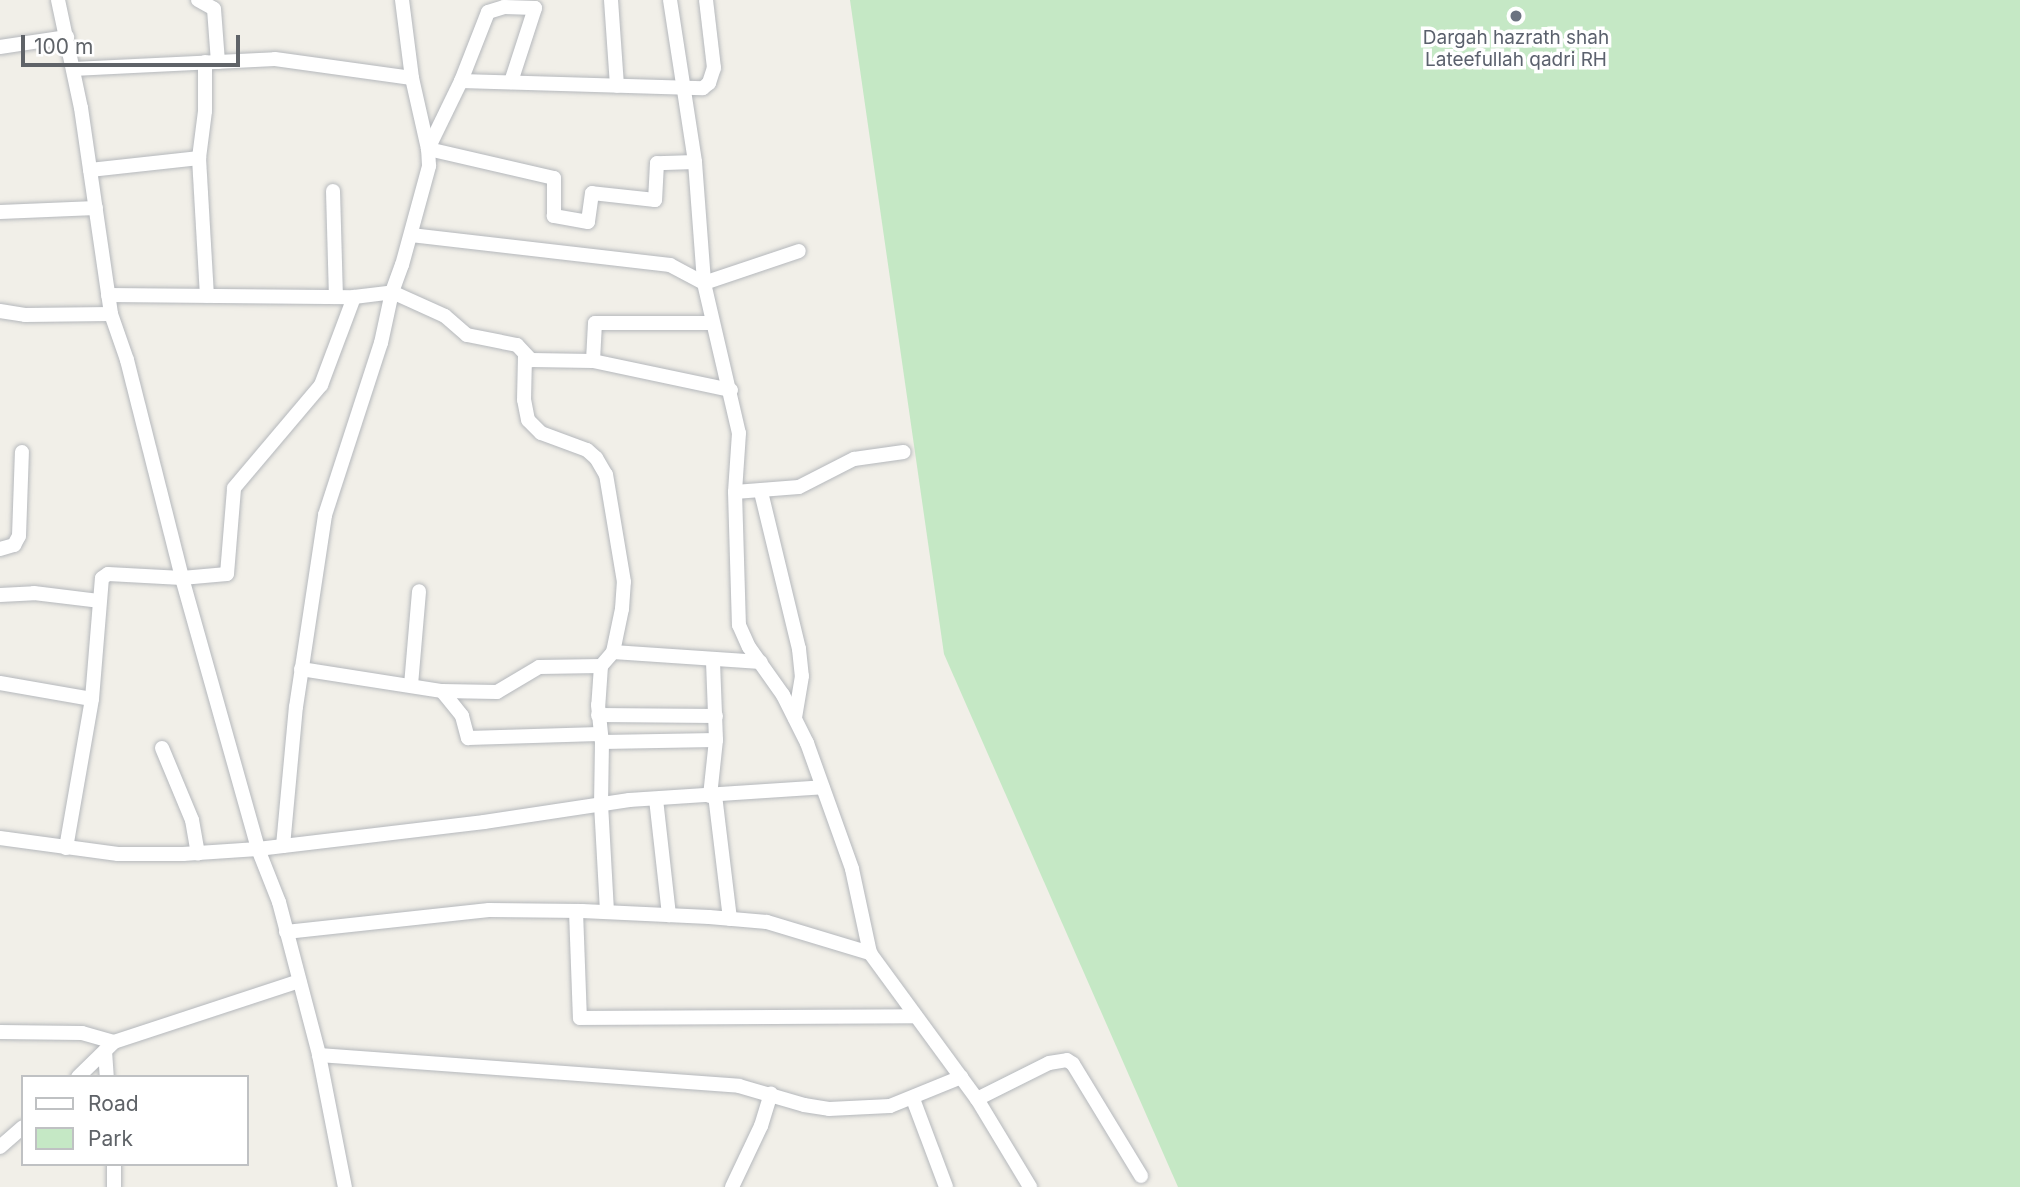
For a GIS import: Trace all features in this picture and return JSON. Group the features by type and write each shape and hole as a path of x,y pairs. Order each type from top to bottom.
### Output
{"street":[{"path":"58,0 74,69 111,314 127,360 182,578 258,849 279,902 319,1055 345,1187"},
{"path":"198,0 214,9 212,62 199,158 207,296"},
{"path":"283,846 301,669 325,515 381,343 392,292 411,236 429,166 428,149 412,78 402,0"},
{"path":"611,0 617,86"},
{"path":"670,0 695,162 704,283 711,323 731,390 739,433 735,492 739,625 742,636 761,662 794,718 822,787 852,869 870,953 977,1099 1030,1187"},
{"path":"461,80 703,88 714,75 706,0"},
{"path":"428,149 461,80 488,12 504,6 537,4 511,82"},
{"path":"0,47 67,37"},
{"path":"74,69 275,59 412,78"},
{"path":"428,149 554,178 554,216 588,222 592,193 655,200 657,163 695,162"},
{"path":"90,170 199,158"},
{"path":"333,191 335,297"},
{"path":"0,212 96,208"},
{"path":"411,236 670,265 704,283 799,251"},
{"path":"108,295 354,297 392,292 445,316 467,335 517,345 524,356 524,400 528,420 541,433 587,450 596,458 606,475 624,582 622,609 613,652 601,666 598,715 607,912"},
{"path":"66,848 92,699 99,601 104,575 182,578 227,574 234,488 321,385 354,297"},
{"path":"0,312 25,315 111,314"},
{"path":"593,361 595,323 711,323"},
{"path":"524,356 537,360 593,361 731,390"},
{"path":"0,549 14,545 19,536 22,452"},
{"path":"735,492 799,487 854,459 904,452"},
{"path":"761,492 799,649 803,676 794,718"},
{"path":"411,685 419,591"},
{"path":"0,594 34,593 99,601"},
{"path":"613,652 713,661 761,662"},
{"path":"713,661 716,716 713,795 730,919"},
{"path":"301,669 442,691 496,692 539,667 601,666"},
{"path":"0,683 92,699"},
{"path":"442,691 462,716 468,738 716,740"},
{"path":"598,715 716,716"},
{"path":"162,748 192,820 198,853"},
{"path":"0,838 118,853 198,853 258,849 484,822 601,804 822,787"},
{"path":"656,799 669,915"},
{"path":"286,932 489,910 607,912 767,922 870,953"},
{"path":"576,911 580,1018 915,1016"},
{"path":"80,1075 110,1046 299,981"},
{"path":"0,1032 82,1033 110,1046"},
{"path":"107,1075 110,1046"},
{"path":"319,1055 739,1086 771,1093 804,1105 829,1109 879,1107 913,1099 961,1077"},
{"path":"977,1099 1049,1063 1067,1060 1073,1063 1141,1176"},
{"path":"732,1187 761,1126 771,1093"},
{"path":"913,1099 946,1187"},
{"path":"0,1147 21,1129"},
{"path":"114,1166 114,1187"}],"green space":[{"path":"850,0 2020,0 2020,1187 1178,1187 944,654"}],"place":[{"name":"Dargah hazrath shah Lateefullah qadri RH","path":"1516,16"}]}
